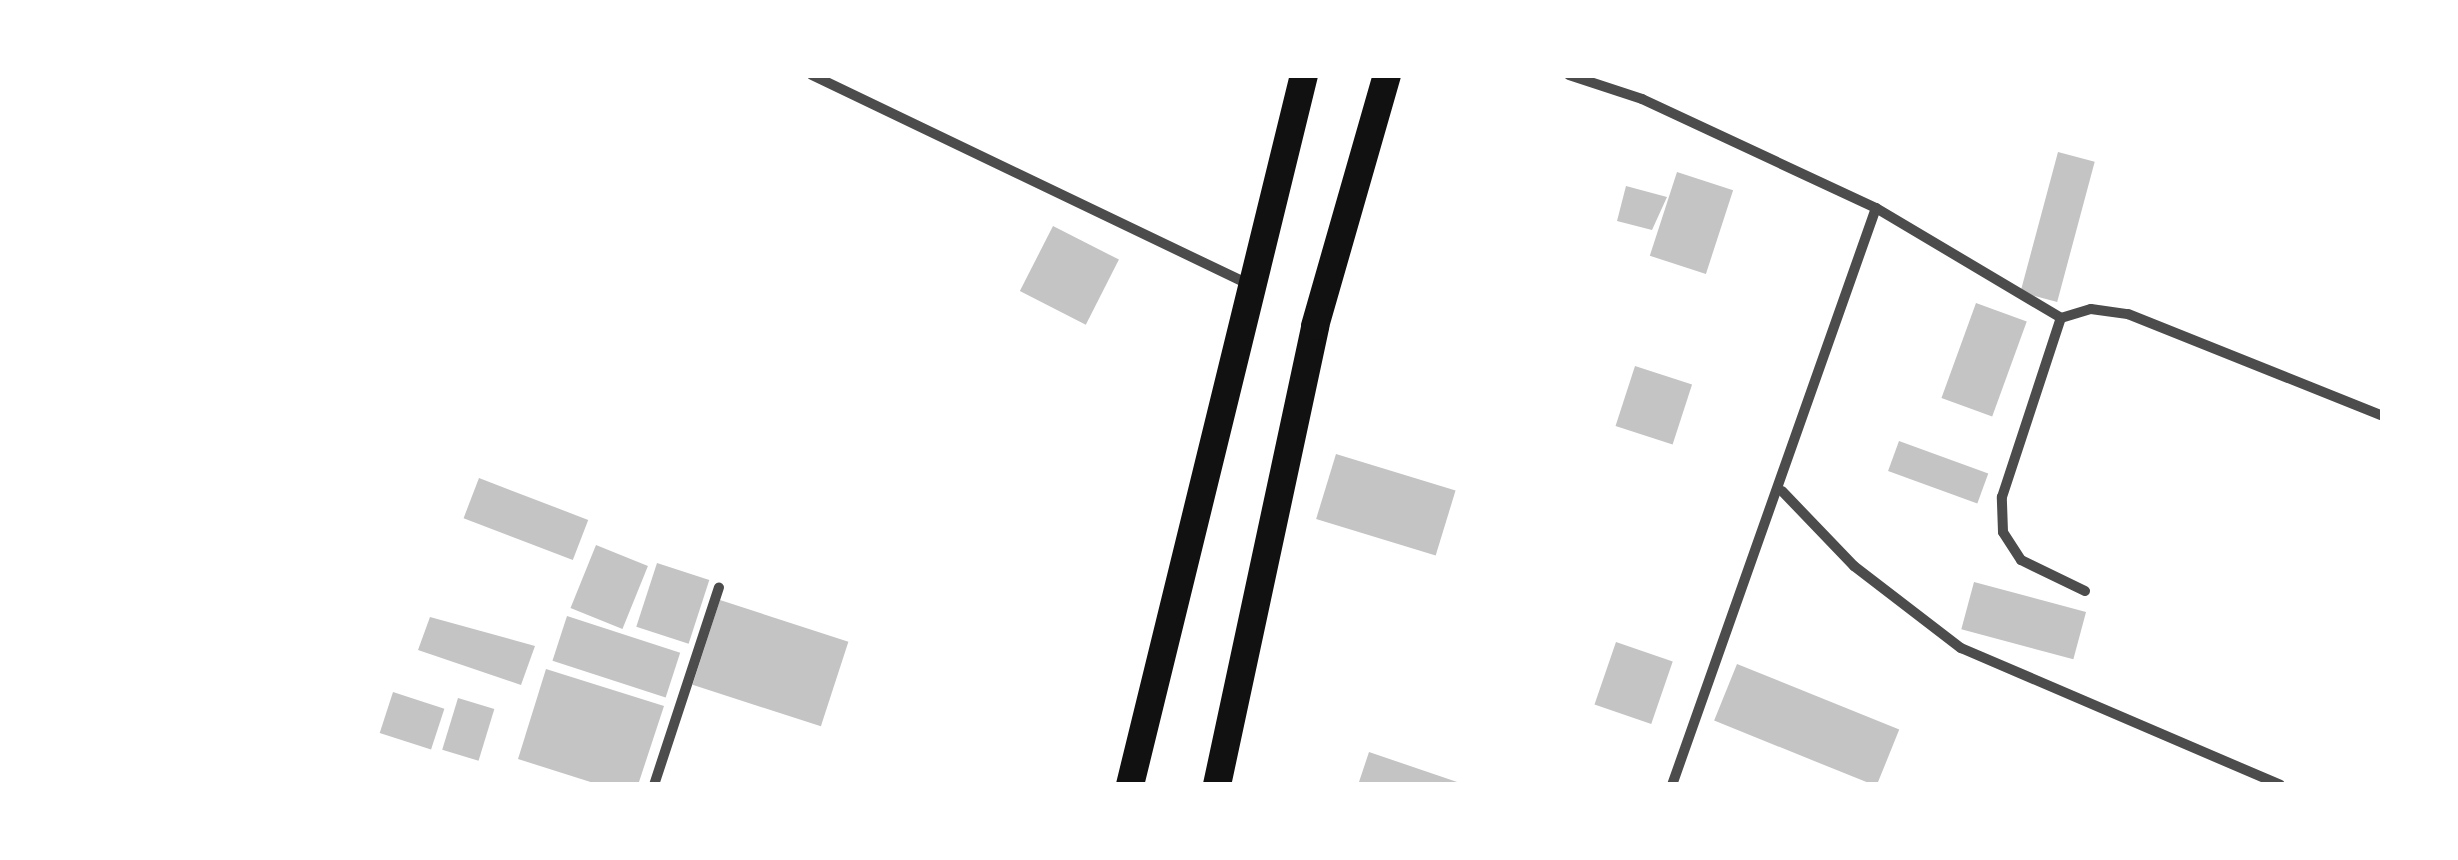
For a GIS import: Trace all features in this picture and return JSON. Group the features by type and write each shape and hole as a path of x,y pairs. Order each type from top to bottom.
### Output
{"highway":[{"path":"1130,785 1248,284 1304,75"},
{"path":"1218,785 1316,326 1388,75"}],"street":[{"path":"812,75 1248,284"},
{"path":"1569,75 1642,99 1876,208 2061,318 2090,309 2128,314 2383,416"},
{"path":"1672,785 1782,491 1876,208"},
{"path":"2061,318 2002,496 2003,532 2021,560 2085,592"},
{"path":"1782,491 1854,566 1961,648 2280,785"},
{"path":"654,785 718,587"}],"building":[{"path":"2058,152 2095,162 2057,302 2020,292"},
{"path":"1677,172 1733,190 1706,274 1650,256"},
{"path":"1626,186 1667,197 1652,230 1617,221"},
{"path":"1053,226 1119,260 1086,325 1020,291"},
{"path":"1976,303 2027,321 1992,416 1941,398"},
{"path":"1635,366 1692,385 1673,444 1616,426"},
{"path":"1899,441 1988,473 1977,504 1888,471"},
{"path":"1336,454 1456,491 1436,556 1316,519"},
{"path":"479,478 588,520 573,560 464,518"},
{"path":"596,545 648,566 622,629 571,608"},
{"path":"657,563 709,580 689,644 636,627"},
{"path":"1974,582 2086,612 2073,659 1961,629"},
{"path":"720,600 848,642 821,726 692,685"},
{"path":"567,616 680,653 666,697 552,661"},
{"path":"430,617 535,646 521,685 418,650"},
{"path":"1616,642 1673,662 1651,724 1595,704"},
{"path":"1737,664 1899,730 1874,785 1714,721"},
{"path":"546,669 664,706 638,785 600,785 518,759"},
{"path":"393,692 444,709 431,750 380,733"},
{"path":"458,698 494,709 479,761 442,750"},
{"path":"1369,752 1463,784 1463,785 1358,785"}]}
